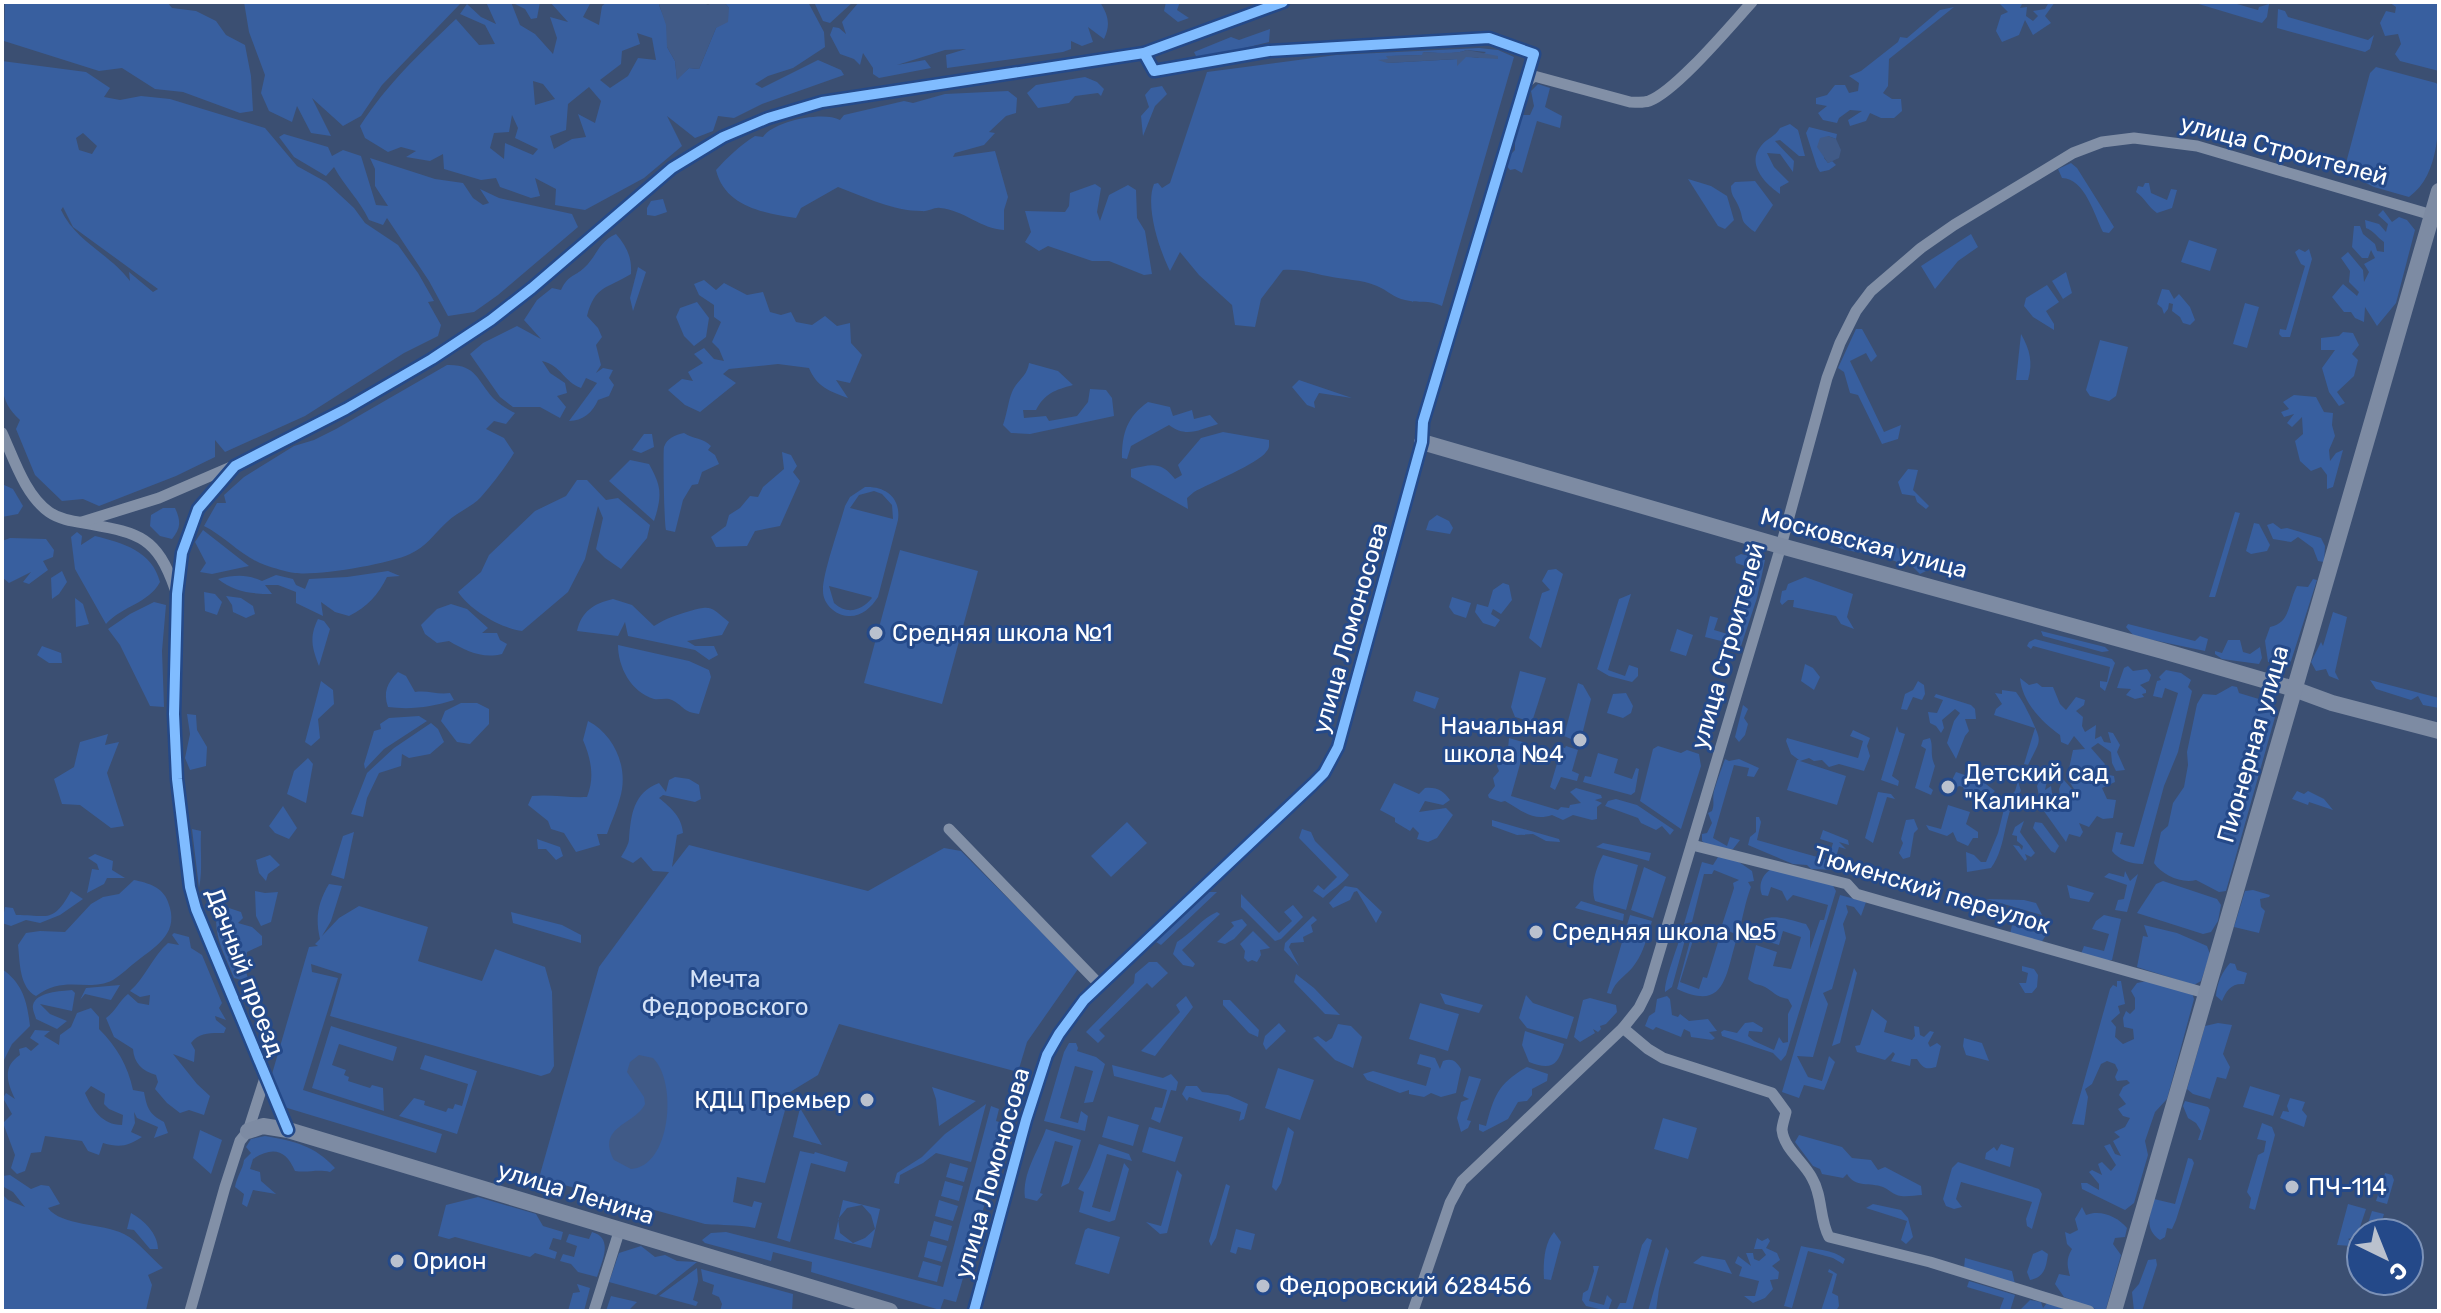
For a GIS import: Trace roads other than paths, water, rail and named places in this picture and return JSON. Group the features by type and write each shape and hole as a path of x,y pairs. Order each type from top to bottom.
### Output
{"street":[{"path":"79,523 159,498 235,466 346,409 432,359 491,320 575,253 672,168 723,137 768,118 822,102 1144,53 1283,2"},
{"path":"1523,86 1534,76 1630,102 1645,103 1667,89 1694,64 1752,2"},
{"name":"улица Ломоносова","path":"974,1311 1047,1055 1070,1018 1100,985 1313,784 1332,758 1422,442 1423,422 1534,54 1489,38 1269,51 1154,71 1144,53"},
{"name":"улица Строителей","path":"1413,1311 1448,1208 1462,1181 1623,1028 1648,990 1781,546 1827,378 1856,311 1871,291 1921,248 1954,225 2073,153 2102,142 2134,138 2185,144 2432,215"},
{"name":"Пионерная улица","path":"2114,1311 2439,191"},
{"path":"2,433 38,502 62,519 135,534 150,543 161,555 177,594"},
{"name":"Московская улица","path":"1422,442 2439,731"},
{"name":"Дачный проезд","path":"235,466 198,509 182,553 177,594 174,714 177,779 190,887 196,909 288,1130"},
{"path":"949,829 1100,985"},
{"name":"Тюменский переулок","path":"1692,845 1847,884 1856,894 2205,993"},
{"path":"1623,1028 1663,1058 1772,1093 1786,1112 1782,1129 1787,1144 1812,1176 1822,1201 1822,1223 1829,1237 1945,1267 2089,1311"},
{"path":"190,1311 229,1175 240,1141 248,1131 265,1078"},
{"name":"улица Ленина","path":"248,1131 263,1126 288,1130 890,1311"},
{"path":"594,1311 619,1232"}],"place":[{"name":"Средняя школа №1","path":"876,633"},
{"name":"Начальная школа №4","path":"1580,740"},
{"name":"Детский сад \"Калинка\"","path":"1948,787"},
{"name":"Средняя школа №5","path":"1536,932"},
{"name":"КДЦ Премьер","path":"867,1100"},
{"name":"ПЧ-114","path":"2292,1187"},
{"name":"Орион","path":"397,1261"},
{"name":"Федоровский 628456","path":"1263,1286"}],"park label":[{"name":"Мечта Федоровского","path":"725,993"}]}
